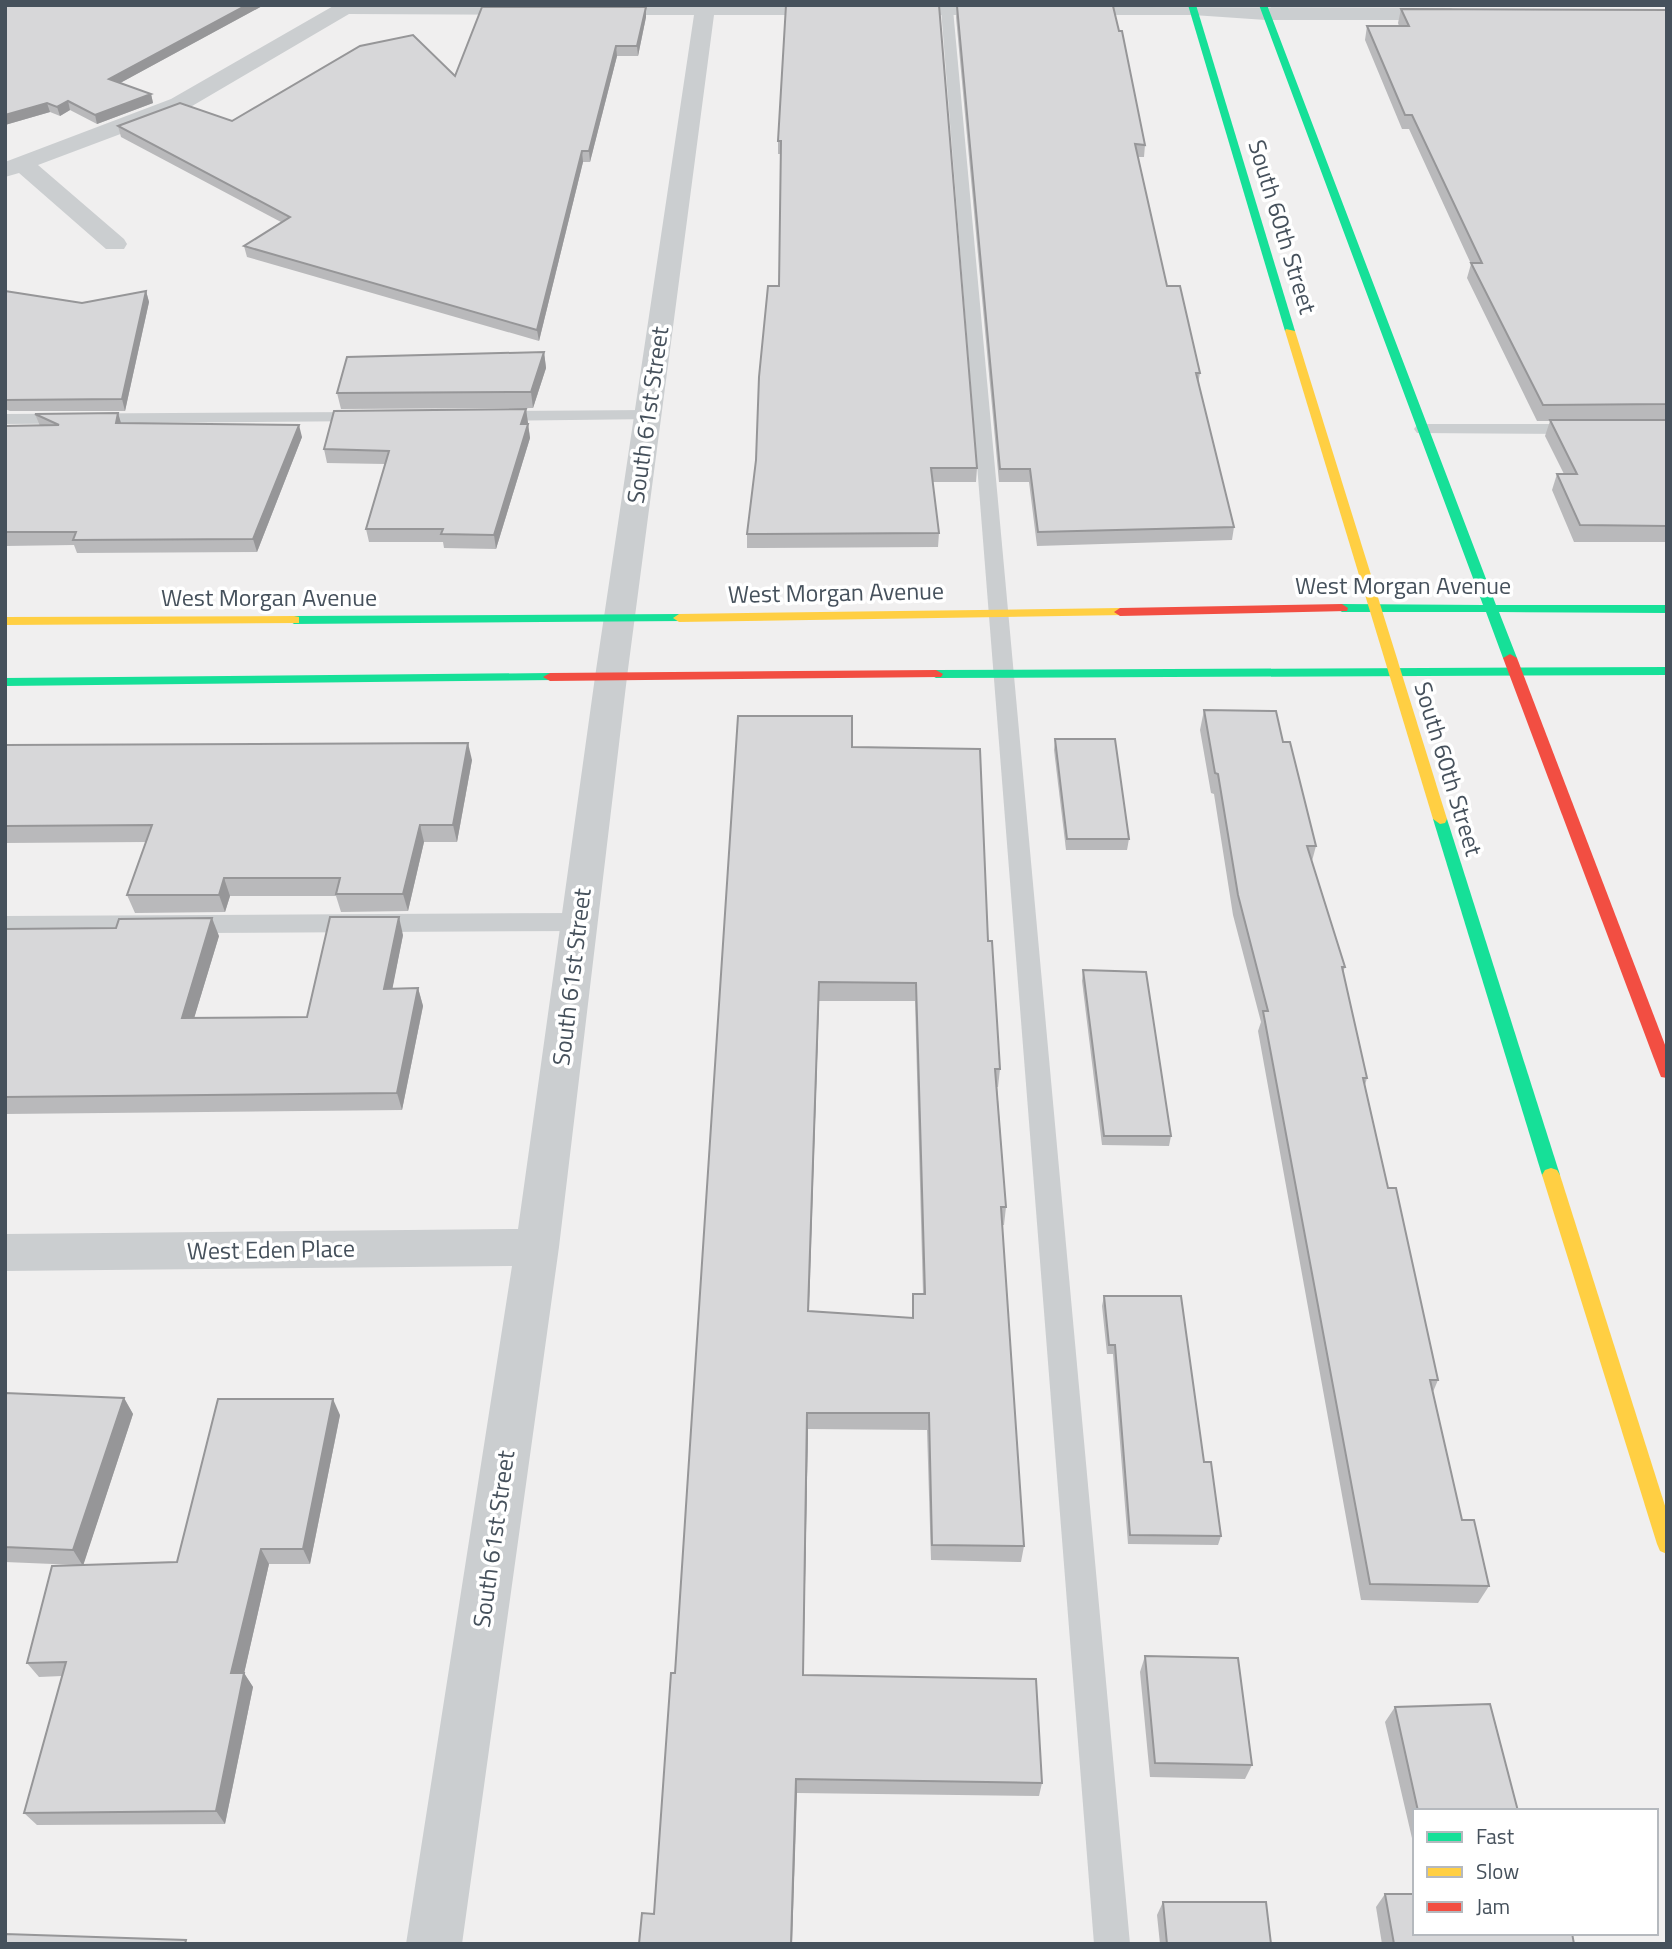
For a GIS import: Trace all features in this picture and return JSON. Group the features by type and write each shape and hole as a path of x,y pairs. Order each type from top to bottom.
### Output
{"main road":[{"name":"South 60th Street","path":"1193,7 1374,608 1667,1544"},
{"path":"1264,10 1512,671 1667,1072"},
{"name":"West Morgan Avenue","path":"5,621 620,619 1374,608 1667,609"},
{"path":"5,682 1002,673 1667,671"}],"street":[{"path":"15,167 179,104 348,7 554,9"},
{"path":"581,9 1193,7 1472,15"},
{"name":"South 61st Street","path":"434,1944 537,1247 611,677 705,10"},
{"path":"15,167 115,244"},
{"name":"West Eden Place","path":"5,1253 537,1247"}],"lane":[{"path":"947,9 1112,1944"},
{"path":"477,416 648,415"},
{"path":"5,419 380,416"},
{"path":"1423,429 1600,428"},
{"path":"5,925 579,922"}],"building":[{"path":"5,5 247,5 109,79 151,94 95,115 68,101 57,107 47,103 5,115"},
{"path":"786,5 939,5 977,468 931,468 939,533 747,534 756,460 759,377 768,286 779,286 781,141 778,141"},
{"path":"957,6 1113,6 1119,31 1122,31 1145,145 1135,144 1167,286 1180,286 1200,373 1196,373 1234,527 1038,532 1030,469 1000,469"},
{"path":"482,7 646,7 637,46 616,46 589,151 582,151 537,330 244,246 290,217 118,126 180,103 232,121 360,46 413,35 455,76"},
{"path":"1401,9 1667,10 1667,404 1543,405 1471,263 1482,263 1412,115 1405,115 1367,26 1409,26"},
{"path":"5,291 82,303 146,291 122,399 5,400"},
{"path":"544,352 531,392 337,393 347,357"},
{"path":"526,409 521,424 528,424 494,535 441,534 443,529 366,529 389,451 324,449 334,411"},
{"path":"118,413 116,423 299,425 253,539 73,540 76,532 5,532 5,426 59,425 35,414"},
{"path":"1550,420 1667,420 1667,526 1580,525 1557,474 1577,474"},
{"path":"1204,710 1276,711 1283,742 1290,742 1316,846 1307,846 1345,967 1342,967 1367,1078 1363,1078 1388,1188 1396,1188 1438,1380 1430,1380 1462,1520 1474,1520 1489,1586 1370,1584 1263,1011 1268,1011 1238,895 1218,774 1215,773"},
{"path":"738,716 852,716 852,747 980,749 988,941 992,941 1000,1069 995,1069 1006,1207 1001,1207 1024,1546 932,1545 929,1413 807,1413 803,1675 1036,1679 1042,1783 796,1779 791,1944 639,1944 642,1913 654,1914 671,1673 675,1673","holes":["819,982 916,983 925,1294 913,1294 913,1318 808,1311"]},
{"path":"1055,739 1115,739 1129,839 1067,839"},
{"path":"468,743 453,825 420,825 403,894 336,894 340,878 224,878 219,895 127,895 152,825 5,826 5,745"},
{"path":"330,917 399,917 384,989 418,988 397,1093 5,1097 5,929 116,928 119,919 212,918 182,1018 307,1017"},
{"path":"1083,970 1146,972 1171,1136 1104,1136"},
{"path":"1104,1296 1181,1296 1204,1462 1211,1462 1221,1536 1130,1535 1115,1345 1109,1345"},
{"path":"5,1393 124,1398 73,1550 5,1547"},
{"path":"218,1399 333,1399 303,1549 261,1549 231,1673 244,1673 216,1811 24,1813 66,1662 27,1663 52,1566 177,1562"},
{"path":"1145,1656 1238,1658 1252,1765 1155,1763"},
{"path":"1490,1704 1517,1809 1418,1809 1395,1707"},
{"path":"1385,1894 1413,1894 1413,1935 1572,1935 1574,1944 1394,1944"},
{"path":"1163,1902 1266,1902 1271,1944 1167,1944"},
{"path":"5,1934 186,1940 185,1944 5,1944"}],"traffic: fast":[{"path":"1192,5 1290,331"},
{"path":"1263,5 1510,658"},
{"path":"1342,608 1667,609"},
{"path":"294,620 679,618"},
{"path":"936,674 1667,671"},
{"path":"5,682 550,677"},
{"path":"1440,819 1551,1175"}],"traffic: slow":[{"path":"1290,331 1440,819"},
{"path":"679,618 1120,612"},
{"path":"5,621 294,620"},
{"path":"1551,1175 1667,1544"}],"traffic: jam":[{"path":"1120,612 1342,608"},
{"path":"1510,658 1667,1072"},
{"path":"550,677 936,674"}]}
